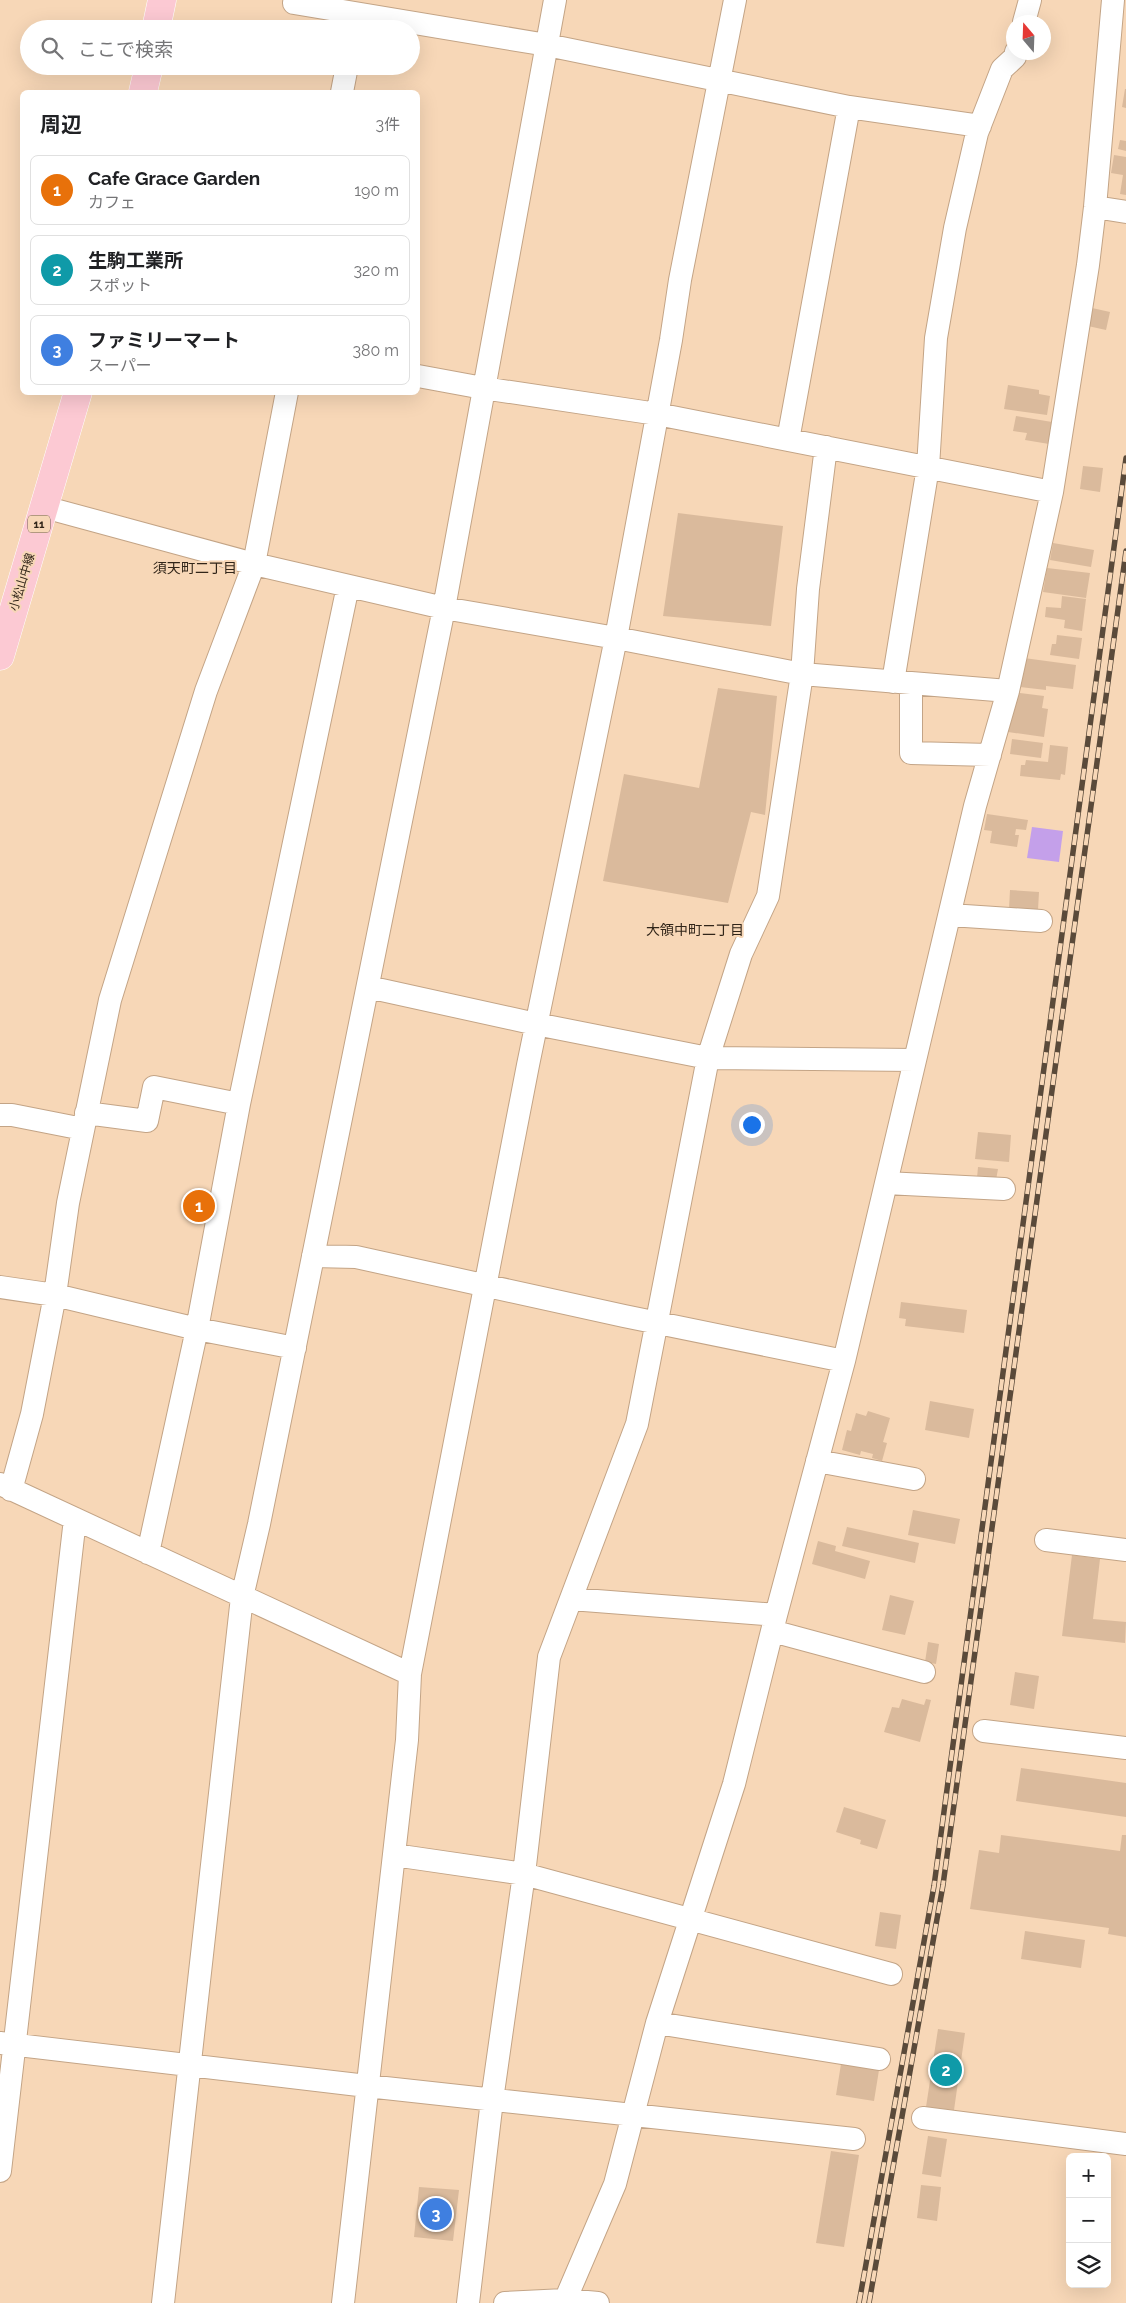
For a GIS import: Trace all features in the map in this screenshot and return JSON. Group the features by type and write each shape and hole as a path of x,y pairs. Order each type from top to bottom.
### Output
{"main road":[{"path":"158,20 162,0"},
{"path":"143,90 146,75"},
{"name":"小松山中線","path":"0,656 77,395"}],"street":[{"path":"163,2303 242,1597 260,1524 444,608 555,0"},
{"path":"343,2303 407,1740 410,1674 536,1024 616,638 680,280 735,0"},
{"path":"1026,15 1030,0"},
{"path":"565,2301 615,2184 658,2023 734,1784 774,1623 844,1361 975,806 1008,691 1052,492 1095,207 1113,0"},
{"path":"294,3 393,20"},
{"path":"420,24 547,45 848,107 980,126"},
{"path":"990,755 911,753 902,683 928,467 936,338 955,228 980,126 1002,69 1012,60"},
{"path":"342,90 345,75"},
{"path":"788,440 848,107"},
{"path":"1095,207 1126,212"},
{"path":"420,376 656,414 1052,492"},
{"path":"287,395 254,564 206,691 115,981 68,1203 56,1295 32,1414 6,1487 410,1674"},
{"path":"468,2303 492,2100 524,1874 549,1657 637,1424 708,1058 740,954 768,896 802,674 808,589 826,447"},
{"path":"44,506 254,564 444,608 616,638 802,674 1008,691"},
{"path":"148,1553 197,1329 240,1104 348,586"},
{"path":"950,915 1041,921"},
{"path":"368,987 536,1024 708,1058 915,1060"},
{"path":"0,1115 85,1121 147,1121 154,1087 240,1104"},
{"path":"886,1184 1004,1189"},
{"path":"313,1256 356,1257 844,1361"},
{"path":"0,1287 56,1295 197,1329 295,1348"},
{"path":"817,1461 914,1479"},
{"path":"0,2171 7,2044 74,1520"},
{"path":"1046,1540 1126,1550"},
{"path":"571,1599 774,1623 924,1672"},
{"path":"984,1731 1126,1748"},
{"path":"394,1855 524,1874 891,1974"},
{"path":"658,2023 879,2059"},
{"path":"7,2044 367,2086 854,2139"},
{"path":"923,2118 1126,2144"},
{"path":"505,2303 565,2301 598,2303"}],"shaded area":[{"path":"1032,827 1063,831 1059,862 1027,858"}],"building":[{"path":"1126,89 1126,108 1122,107"},
{"path":"1120,140 1126,141 1126,151 1118,149"},
{"path":"1114,155 1126,157 1126,195 1120,194 1123,175 1111,173"},
{"path":"1092,308 1110,312 1106,330 1088,326"},
{"path":"1008,385 1039,390 1039,394 1050,396 1047,415 1004,409"},
{"path":"1016,416 1052,422 1049,444 1025,440 1027,433 1013,431"},
{"path":"1083,466 1103,468 1100,492 1080,489"},
{"path":"678,513 783,526 771,626 663,616"},
{"path":"1053,543 1094,550 1091,567 1050,560"},
{"path":"1047,568 1090,573 1086,598 1043,592"},
{"path":"1062,596 1086,599 1082,631 1064,628 1065,620 1045,617 1046,607 1061,608"},
{"path":"1057,635 1082,638 1079,659 1050,655 1052,644 1056,644"},
{"path":"1024,658 1076,665 1073,689 1046,686 1046,690 1020,687"},
{"path":"718,688 777,696 765,815 751,812 728,903 603,881 624,774 699,788"},
{"path":"1013,692 1044,696 1042,708 1048,709 1044,737 1008,732"},
{"path":"1012,739 1043,743 1041,758 1010,754"},
{"path":"1050,745 1068,747 1065,775 1061,774 1060,780 1020,776 1021,765 1025,765 1026,760 1048,762"},
{"path":"987,814 1028,820 1026,830 1016,829 1015,835 1019,835 1017,847 990,843 992,831 984,830"},
{"path":"1010,890 1039,892 1038,910 1009,909"},
{"path":"978,1132 1011,1135 1009,1162 975,1159"},
{"path":"978,1167 998,1169 996,1180 977,1178"},
{"path":"901,1302 967,1310 964,1333 905,1326 906,1319 899,1318"},
{"path":"930,1401 974,1409 969,1438 925,1430"},
{"path":"868,1411 890,1418 883,1442 887,1443 882,1461 872,1458 873,1454 861,1451 860,1455 842,1450 847,1430 851,1431 856,1413 866,1416"},
{"path":"913,1510 960,1519 955,1544 908,1535"},
{"path":"847,1527 919,1543 915,1563 842,1546"},
{"path":"818,1541 836,1546 835,1551 870,1561 865,1579 812,1564"},
{"path":"1072,1555 1100,1559 1093,1619 1126,1622 1125,1643 1062,1636"},
{"path":"890,1595 914,1601 905,1635 882,1630"},
{"path":"928,1642 939,1644 936,1664 925,1662"},
{"path":"1015,1672 1039,1676 1034,1709 1010,1705"},
{"path":"902,1699 924,1705 926,1699 931,1700 920,1742 884,1732 892,1707 899,1708"},
{"path":"1021,1768 1126,1783 1126,1817 1016,1801"},
{"path":"844,1807 886,1820 877,1849 860,1844 861,1840 836,1832"},
{"path":"1001,1835 1120,1851 1122,1835 1126,1835 1126,1937 1108,1934 1109,1928 970,1909 979,1850 999,1853"},
{"path":"880,1912 901,1915 896,1949 875,1946"},
{"path":"1025,1931 1085,1940 1081,1968 1021,1959"},
{"path":"938,2029 965,2033 954,2110 926,2107"},
{"path":"841,2064 879,2070 874,2101 836,2095"},
{"path":"928,2136 947,2139 941,2177 922,2174"},
{"path":"831,2151 859,2155 844,2247 816,2243"},
{"path":"921,2185 941,2187 937,2221 917,2218"},
{"path":"419,2187 459,2190 453,2241 414,2237"}],"railway":[{"path":"859,2303 934,1886 1126,458"},
{"path":"869,2303 943,1885 1126,551"}],"place":[{"name":"Cafe Grace Garden","path":"199,1206"},
{"name":"生駒工業所","path":"946,2070"},
{"name":"ファミリーマート","path":"436,2214"}],"district":[{"name":"須天町二丁目","path":"195,568"},
{"name":"大領中町二丁目","path":"695,930"}]}
